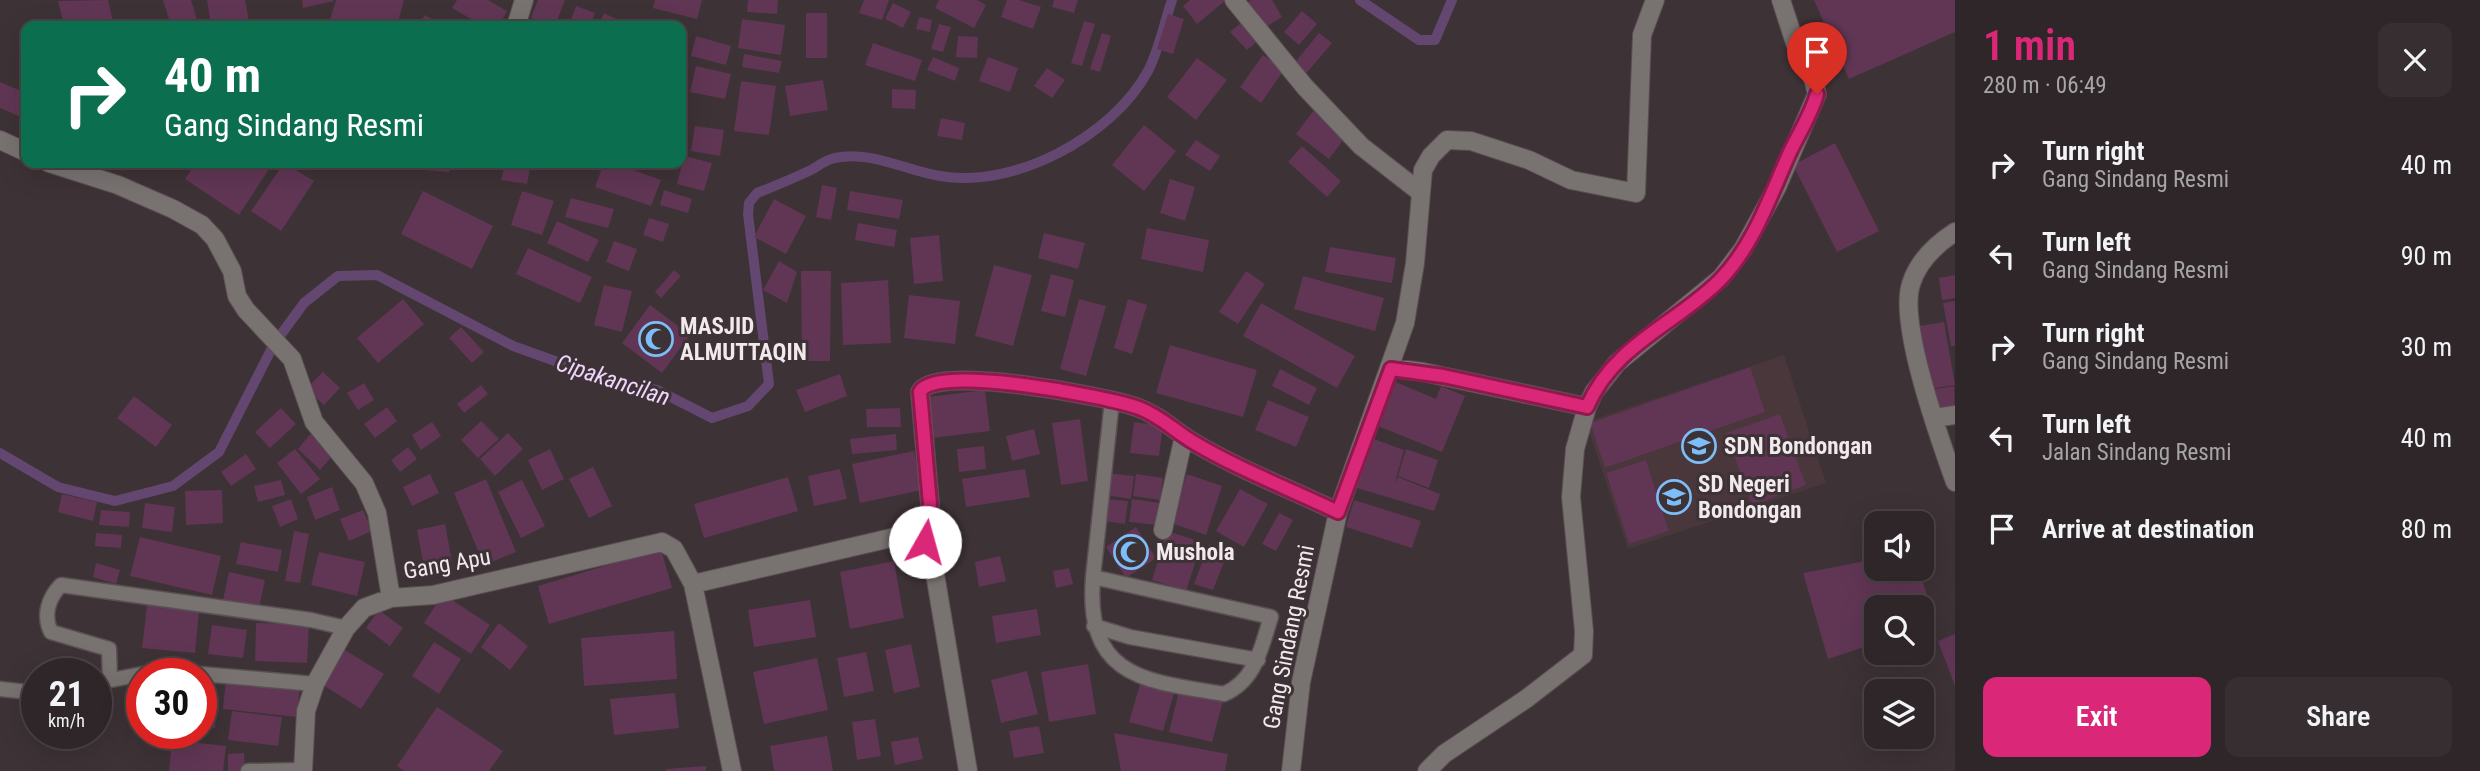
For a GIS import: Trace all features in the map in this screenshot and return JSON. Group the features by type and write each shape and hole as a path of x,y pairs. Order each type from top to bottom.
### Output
{"street":[{"path":"517,21 524,0"},
{"path":"1234,0 1305,87 1361,146 1420,192"},
{"name":"Gang Sindang Resmi","path":"1291,771 1301,682 1338,512 1391,369 1405,323 1415,263 1423,170 1431,156 1447,140 1459,139 1530,160 1571,180 1636,193 1642,36 1655,0"},
{"path":"1427,771 1444,754 1526,699 1583,655 1584,631 1571,497 1575,449 1587,407 1594,392 1617,363 1721,278 1743,249 1777,187 1817,94 1812,75 1795,43 1781,0"},
{"path":"0,140 21,150"},
{"path":"65,168 118,184 202,225 225,255 237,296 246,310 292,359 314,422 364,483 377,513 391,598"},
{"path":"1955,232 1923,258 1910,285 1909,310 1916,354 1955,482"},
{"path":"1391,369 1423,372 1587,407"},
{"path":"968,771 933,562 925,542 930,504 920,392 923,386 959,381 1025,385 1138,408 1167,421 1184,436 1338,512"},
{"path":"1935,418 1955,415"},
{"path":"1163,530 1184,436"},
{"path":"693,584 908,534 925,542"},
{"name":"Gang Apu","path":"303,770 306,711 315,684 346,628 364,608 391,598 433,595 662,542 674,549 693,584 732,771"}],"lane":[{"path":"1093,577 1270,617 1258,660 1247,680 1224,694 1175,686 1125,670 1112,661 1094,625 1093,577 1112,401"},
{"path":"107,658 109,649 51,632 46,622 48,607 61,585 346,628"},
{"path":"1094,625 1130,637 1258,660"},
{"path":"217,675 315,684"},
{"path":"0,689 21,691"},
{"path":"248,771 303,770"}],"shaded area":[{"name":"SDN Bondongan","path":"1784,355 1826,483 1628,549 1586,422","holes":["1749,367 1765,412 1605,468 1590,423","1780,414 1806,485 1752,504 1727,433","1646,460 1669,531 1629,544 1606,473"]}],"building":[{"path":"108,0 113,21 63,21 58,1"},
{"path":"163,0 191,0 197,21 169,21"},
{"path":"207,0 245,0 249,21 210,21"},
{"path":"302,0 333,0 334,1 303,8"},
{"path":"336,0 404,0 398,21 330,21"},
{"path":"457,0 488,0 507,11 502,21 474,21 452,8"},
{"path":"538,0 565,0 557,21 531,18"},
{"path":"655,0 702,0 697,19 653,8"},
{"path":"748,0 778,0 777,14 747,12"},
{"path":"864,0 889,0 882,20 859,13"},
{"path":"939,0 977,0 986,5 974,28 935,8"},
{"path":"1007,0 1019,0 1041,7 1033,29 1001,17"},
{"path":"1054,0 1078,0 1074,13 1052,7"},
{"path":"1190,0 1226,0 1197,24 1183,6"},
{"path":"1272,0 1282,17 1264,28 1247,2"},
{"path":"1814,0 1955,0 1955,32 1849,79"},
{"path":"893,3 911,12 903,28 885,19"},
{"path":"576,6 595,13 592,21 570,21"},
{"path":"1302,11 1317,24 1299,45 1284,32"},
{"path":"604,13 620,21 600,21"},
{"path":"806,13 827,13 827,58 806,58"},
{"path":"1168,14 1184,19 1173,54 1157,49"},
{"path":"425,15 435,21 421,21"},
{"path":"919,17 932,20 930,32 916,29"},
{"path":"742,19 785,25 781,55 738,48"},
{"path":"1084,21 1095,24 1082,66 1071,63"},
{"path":"1243,21 1259,40 1247,50 1230,32"},
{"path":"939,24 951,27 943,52 931,49"},
{"path":"1102,33 1111,36 1100,72 1090,69"},
{"path":"1319,33 1332,43 1304,76 1292,66"},
{"path":"696,36 731,46 726,65 691,56"},
{"path":"958,36 978,37 977,58 956,57"},
{"path":"873,43 922,60 915,81 865,65"},
{"path":"744,54 782,61 779,73 742,67"},
{"path":"1263,55 1284,70 1261,103 1240,87"},
{"path":"933,57 959,68 955,81 927,70"},
{"path":"988,57 1018,68 1010,92 979,81"},
{"path":"1197,58 1227,80 1196,120 1167,97"},
{"path":"696,66 731,74 725,99 690,92"},
{"path":"1047,68 1065,80 1052,98 1034,86"},
{"path":"823,80 828,110 790,116 785,86"},
{"path":"741,81 776,86 769,135 734,131"},
{"path":"0,82 21,91 21,117 0,108"},
{"path":"892,89 916,90 915,109 892,108"},
{"path":"1314,110 1347,135 1329,159 1296,134"},
{"path":"941,118 965,123 962,140 937,136"},
{"path":"1144,125 1176,151 1144,191 1112,165"},
{"path":"695,126 724,130 720,156 691,151"},
{"path":"1196,140 1220,156 1210,171 1185,155"},
{"path":"1835,143 1879,231 1837,252 1793,165"},
{"path":"1302,146 1341,181 1327,197 1288,162"},
{"path":"686,156 712,163 704,191 677,184 681,168 686,168"},
{"path":"193,168 270,168 239,215 185,179"},
{"path":"281,168 292,168 314,181 281,231 251,211"},
{"path":"413,168 449,168 449,172"},
{"path":"504,168 530,168 527,184 501,180"},
{"path":"602,168 628,168 661,180 651,206 595,187"},
{"path":"1170,179 1195,187 1185,221 1160,213"},
{"path":"822,185 837,188 831,220 816,217"},
{"path":"664,190 692,199 688,213 660,205"},
{"path":"423,191 493,226 472,269 401,234"},
{"path":"522,191 554,201 542,235 511,225"},
{"path":"850,191 903,200 899,219 847,210"},
{"path":"571,198 614,209 608,228 565,217"},
{"path":"774,199 806,216 786,254 754,237"},
{"path":"649,218 669,224 663,242 643,235"},
{"path":"557,221 599,240 588,262 547,243"},
{"path":"858,223 897,230 894,247 855,240"},
{"path":"1147,228 1209,240 1203,272 1141,259"},
{"path":"1044,233 1085,243 1078,269 1038,258"},
{"path":"939,235 943,281 914,284 910,238"},
{"path":"614,241 637,249 629,271 606,262"},
{"path":"1330,247 1396,258 1392,283 1325,272"},
{"path":"528,248 592,277 580,303 516,274"},
{"path":"779,261 797,272 787,303 763,290"},
{"path":"994,265 1032,275 1013,346 975,336"},
{"path":"674,270 681,276 661,298 655,292"},
{"path":"801,271 831,271 830,361 802,361"},
{"path":"1246,271 1265,284 1238,324 1219,312"},
{"path":"1051,274 1074,280 1065,317 1041,311"},
{"path":"1955,275 1955,298 1942,300 1939,278"},
{"path":"1303,276 1384,298 1375,331 1294,309"},
{"path":"888,280 891,343 843,345 841,283"},
{"path":"604,285 632,291 622,332 594,325"},
{"path":"909,295 960,301 955,344 904,338"},
{"path":"403,299 424,324 378,363 357,338"},
{"path":"1079,299 1106,306 1086,376 1060,369"},
{"path":"1128,299 1147,305 1132,354 1114,348"},
{"path":"1955,301 1955,346 1951,346 1943,303"},
{"path":"1261,303 1355,356 1337,388 1243,336"},
{"name":"MASJID ALMUTTAQIN","path":"650,305 690,335 662,373 622,343"},
{"path":"1944,322 1955,385 1929,389 1914,327"},
{"path":"461,327 484,352 472,363 449,338"},
{"path":"1170,345 1257,370 1243,417 1156,393"},
{"path":"1750,367 1765,412 1605,468 1590,423"},
{"path":"1280,369 1317,388 1309,405 1272,386"},
{"path":"323,372 340,388 324,405 306,389"},
{"path":"840,374 847,396 805,412 796,390"},
{"path":"1396,382 1436,399 1441,386 1465,396 1442,452 1378,426"},
{"path":"364,383 374,400 358,410 347,393"},
{"path":"481,385 488,394 464,413 457,404"},
{"path":"1954,386 1955,413 1936,416 1929,390"},
{"path":"985,390 990,431 932,438 928,397"},
{"path":"134,396 172,425 156,447 117,418"},
{"path":"1268,400 1309,417 1296,447 1255,430"},
{"path":"387,407 397,421 375,438 364,424"},
{"path":"281,408 296,424 270,448 255,432"},
{"path":"900,408 901,427 867,427 866,409"},
{"path":"1780,414 1806,485 1752,505 1726,433"},
{"path":"1080,419 1088,481 1061,485 1052,423"},
{"path":"481,421 499,439 478,458 461,440"},
{"path":"432,422 441,436 421,450 412,435"},
{"path":"1134,422 1163,426 1159,456 1130,453"},
{"path":"1034,429 1040,454 1012,461 1006,436"},
{"path":"312,432 335,453 320,470 298,449"},
{"path":"508,433 523,449 495,476 480,459"},
{"path":"896,434 897,450 852,454 850,439"},
{"path":"1374,439 1404,450 1395,483 1398,477 1440,494 1434,511 1357,488"},
{"path":"984,446 986,469 959,472 957,449"},
{"path":"408,447 417,459 400,472 391,460"},
{"path":"295,449 320,479 301,494 277,463"},
{"path":"550,449 564,479 542,490 528,460"},
{"path":"1406,449 1438,460 1429,488 1398,476"},
{"path":"914,451 922,490 860,503 852,464"},
{"path":"246,454 256,469 231,486 221,472"},
{"path":"1646,460 1669,531 1629,544 1606,473"},
{"path":"593,467 612,506 589,518 569,479"},
{"path":"840,469 847,499 814,506 808,476"},
{"path":"1025,469 1030,497 966,507 962,479"},
{"path":"1106,473 1134,476 1131,499 1104,495"},
{"path":"430,474 439,493 412,506 403,487"},
{"path":"1136,474 1163,478 1160,500 1133,496"},
{"path":"1187,474 1222,486 1206,535 1171,523"},
{"path":"788,477 798,511 704,538 694,504"},
{"path":"486,479 516,552 484,565 454,493"},
{"path":"281,480 285,495 258,502 254,486"},
{"path":"522,480 545,526 521,538 498,492"},
{"path":"332,487 340,510 315,520 307,497"},
{"path":"1240,489 1268,504 1244,547 1216,531"},
{"path":"222,490 223,523 186,525 185,491"},
{"path":"62,494 97,502 93,521 58,512"},
{"path":"291,499 298,519 280,527 272,506"},
{"path":"1106,499 1128,501 1125,524 1103,521"},
{"path":"1132,499 1160,503 1157,525 1129,522"},
{"path":"1354,500 1421,521 1412,548 1346,527"},
{"path":"145,503 175,507 172,532 142,528"},
{"path":"101,510 130,512 129,527 99,525"},
{"path":"363,510 372,531 349,541 340,519"},
{"path":"1279,513 1293,520 1276,551 1262,544"},
{"path":"445,524 452,561 424,567 417,530"},
{"name":"Mushola","path":"1136,527 1156,558 1126,578 1106,547"},
{"path":"294,531 309,534 300,583 285,581"},
{"path":"1167,531 1202,542 1186,591 1152,580"},
{"path":"96,533 122,535 121,548 95,546"},
{"path":"140,537 221,556 212,595 130,576"},
{"path":"241,542 282,550 278,572 236,564"},
{"path":"1209,544 1228,552 1213,590 1194,584"},
{"path":"661,549 672,588 549,624 538,586"},
{"path":"319,552 365,562 357,596 311,585"},
{"path":"1000,556 1006,581 979,587 975,562"},
{"path":"894,561 904,618 850,629 840,572"},
{"path":"1864,561 1864,581 1923,581 1927,595 1864,595 1864,647 1828,659 1803,573"},
{"path":"96,563 120,570 116,584 93,577"},
{"path":"1069,568 1073,584 1056,588 1053,571"},
{"path":"229,572 265,580 259,608 223,600"},
{"path":"443,594 490,625 471,654 424,623"},
{"path":"810,600 816,637 754,647 748,610"},
{"path":"147,605 199,610 195,653 142,648"},
{"path":"1037,609 1041,635 996,643 992,616"},
{"path":"379,610 403,628 390,646 366,628"},
{"path":"256,623 309,624 307,663 255,661"},
{"path":"499,623 528,646 510,670 481,647"},
{"path":"212,625 247,630 243,658 208,654"},
{"path":"674,631 677,679 584,686 581,638"},
{"path":"1955,634 1955,686 1938,641"},
{"path":"434,642 461,659 439,694 412,676"},
{"path":"911,644 920,687 894,693 885,650"},
{"path":"345,650 384,674 361,709 323,685"},
{"path":"866,652 874,691 844,697 837,658"},
{"path":"817,658 828,710 764,724 753,672"},
{"path":"1088,664 1096,714 1049,722 1041,672"},
{"path":"1027,671 1038,714 1001,723 991,680"},
{"path":"226,678 300,685 297,717 223,709"},
{"path":"1141,681 1175,690 1163,731 1129,722"},
{"path":"1179,691 1223,701 1212,742 1169,732"},
{"path":"675,693 679,728 614,735 610,699"},
{"path":"437,707 503,751 489,771 404,771 397,766"},
{"path":"232,711 282,717 278,746 228,740"},
{"path":"875,719 881,756 857,760 852,722"},
{"path":"1039,726 1044,753 1014,758 1009,731"},
{"path":"1114,733 1228,754 1225,771 1121,771"},
{"path":"827,736 833,771 774,771 770,746"},
{"path":"918,737 923,759 895,765 891,742"},
{"path":"217,745 226,746 223,771 169,771 171,749 217,749"},
{"path":"244,753 245,771 228,771 228,754"},
{"path":"706,766 706,771 666,771 666,769"}],"waterway":[{"name":"Cipakancilan","path":"0,453 58,487 115,501 173,486 219,452 274,344 304,303 338,276 377,275 513,346 611,381 657,390 712,418 748,406 769,384 748,214 749,203 757,193 826,161 848,156 875,159 940,176 969,178 1029,166 1058,153 1086,137 1132,95 1152,63 1172,0"},
{"name":"Cipakancilan","path":"1360,0 1419,40 1435,40 1452,0"}],"place":[{"name":"MASJID ALMUTTAQIN","path":"656,339"},
{"name":"SDN Bondongan","path":"1699,446"},
{"name":"SD Negeri Bondongan","path":"1674,497"},
{"name":"Mushola","path":"1131,552"}],"route":[{"path":"925,542 930,504 920,392 923,386 929,383 981,381 1025,385 1138,408 1167,421 1193,442 1338,512 1391,369 1423,372 1587,407 1594,392 1617,363 1641,340 1705,292 1733,263 1777,187 1817,94"}]}
